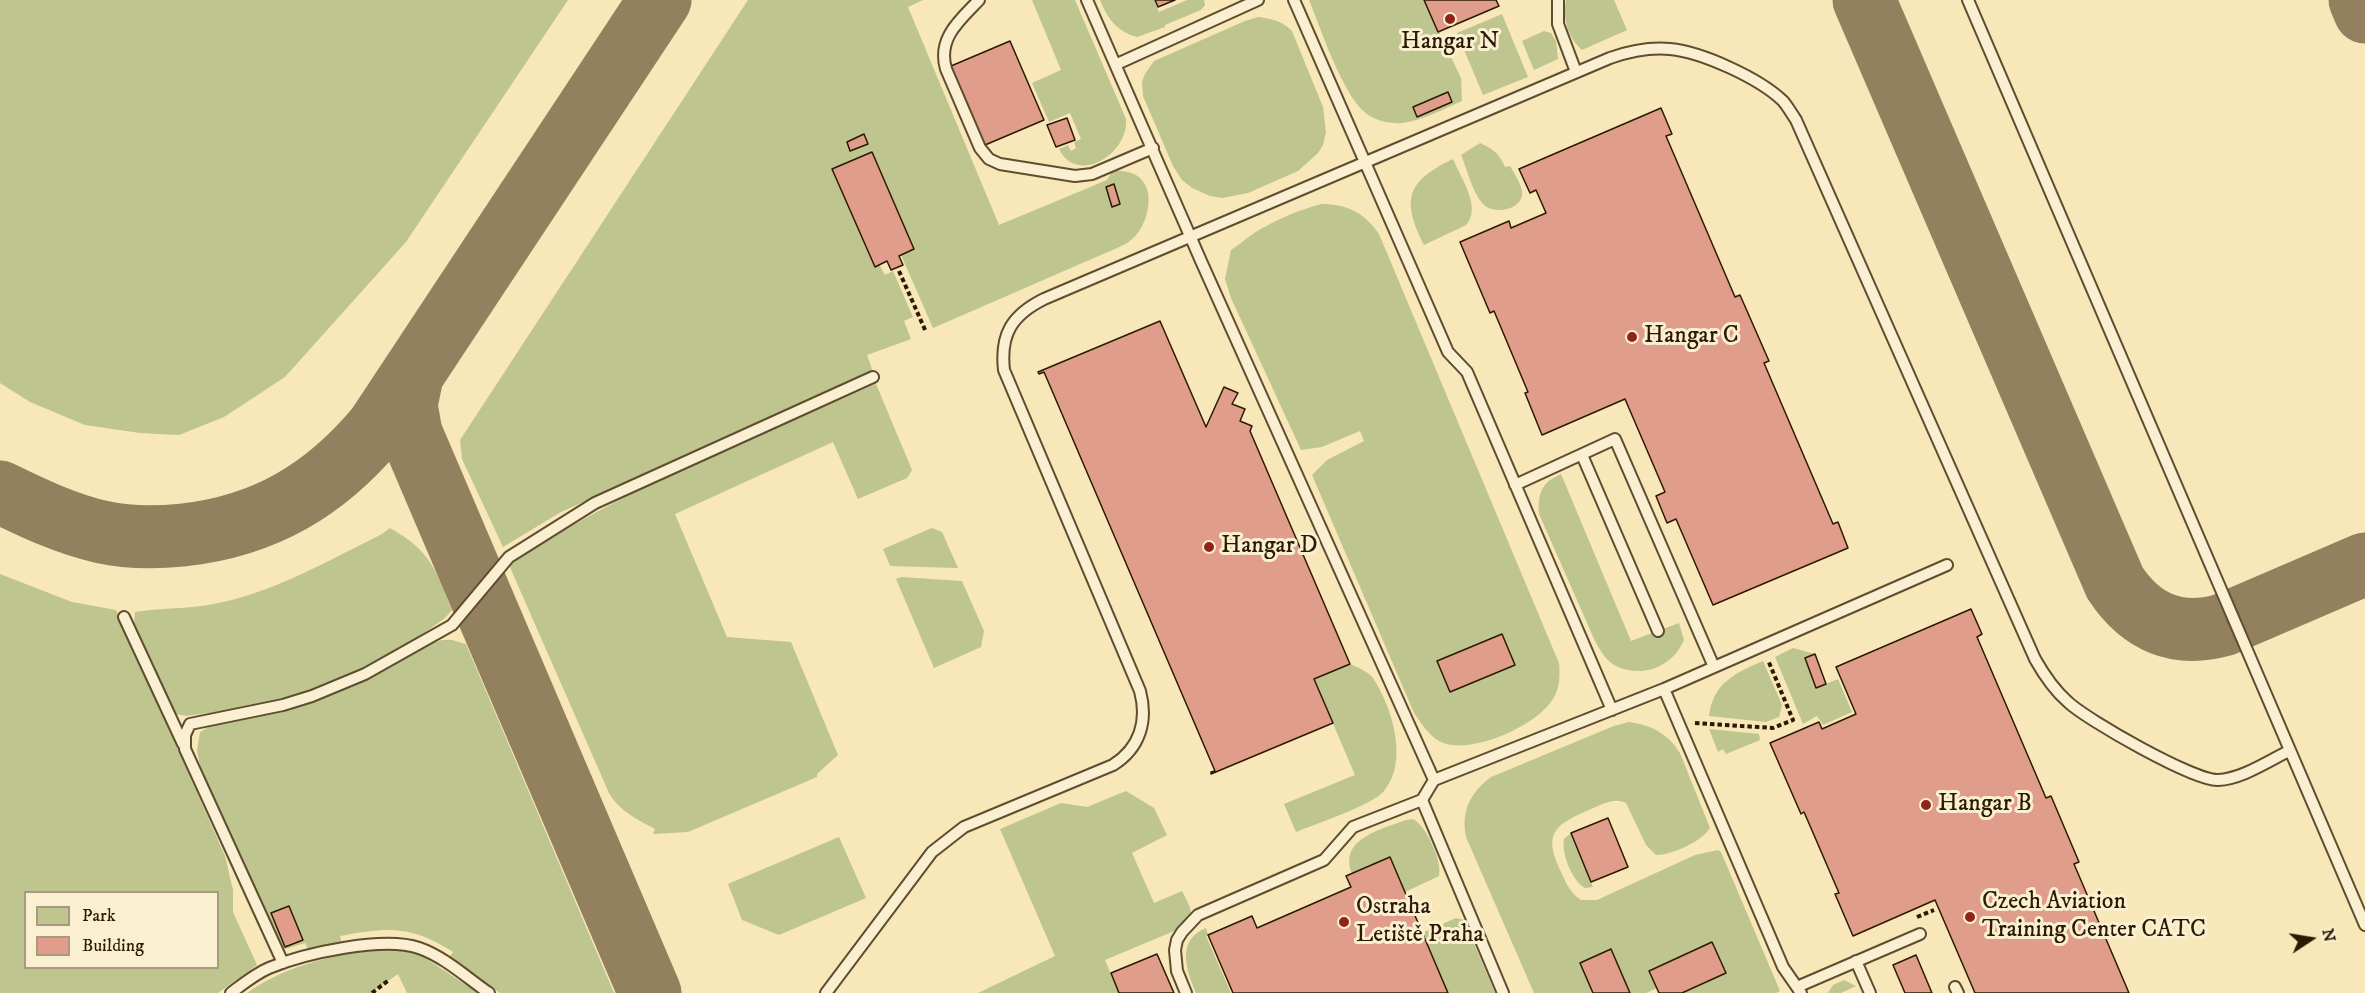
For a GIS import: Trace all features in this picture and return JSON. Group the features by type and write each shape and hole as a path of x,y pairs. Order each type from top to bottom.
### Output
{"lane":[{"path":"979,0 949,33 945,42 944,58 945,69 980,148 986,155 1000,164 1084,176 1153,148"},
{"path":"1087,0 1434,780"},
{"path":"1117,64 1258,0"},
{"path":"1294,0 1448,352 1467,372 1612,710"},
{"path":"1558,0 1558,24 1576,72"},
{"path":"1968,0 2365,925"},
{"path":"826,993 932,852 945,839 964,827 1113,765 1128,753 1140,733 1144,711 1140,691 1004,370 1003,344 1014,321 1033,304 1576,72 1632,51 1670,49 1701,57 1756,80 1784,103 1796,120 2043,674 2058,693 2083,714 2185,770 2207,779 2228,779 2289,751"},
{"path":"185,749 187,729 194,723 283,705 312,696 365,674 452,624 508,557 595,503 873,377"},
{"path":"1515,485 1615,439 1714,667"},
{"path":"1582,455 1658,631"},
{"path":"1186,993 1177,971 1175,950 1182,932 1198,915 1324,860 1353,827 1422,800 1434,780 1664,689 1947,565"},
{"path":"124,617 283,963"},
{"path":"1664,689 1783,968 1799,990 1856,961 1920,934"},
{"path":"1422,800 1503,993"},
{"path":"231,993 258,973 283,963 364,944 406,945 430,952 489,993"},
{"path":"1856,961 1870,993"}],"path":[{"path":"899,271 926,333"},
{"path":"1677,722 1773,728 1793,720 1762,646"},
{"path":"372,993 389,980"}],"green space":[{"path":"0,0 568,0 406,242 285,377 224,417 179,435 140,433 85,425 30,402 0,383"},
{"path":"748,0 923,0 908,7 999,225 1107,180 1113,170 1128,172 1143,181 1149,198 1142,226 1131,240 1121,246 933,328 901,255 914,249 872,152 833,169 875,266 879,264 885,275 893,271 913,317 904,321 911,339 867,355 873,372 561,512 503,547 462,459 460,440"},
{"path":"1032,0 1075,0 1126,119 1125,132 1119,144 1111,154 1100,161 1089,165 1077,165 1067,160 1059,149 1068,145 1071,151 1076,148 1074,142 1081,139 1070,113 1049,122 1032,83 1061,70"},
{"path":"1100,0 1154,0 1159,12 1187,0 1204,0 1205,5 1201,10 1165,25 1165,27 1137,37 1118,28 1106,13"},
{"path":"1309,0 1424,0 1461,78 1462,101 1410,122 1388,122 1367,114 1358,105 1341,78","holes":["1448,92 1452,102 1417,116 1414,107"]},
{"path":"1566,0 1614,0 1627,30 1582,50 1573,40 1567,27"},
{"path":"1502,14 1528,77 1483,95 1457,33"},
{"path":"1258,17 1277,21 1292,31 1323,107 1326,132 1323,145 1318,153 1298,171 1248,193 1222,198 1210,196 1192,188 1182,180 1173,166 1143,96 1142,82 1154,61"},
{"path":"1544,31 1551,33 1556,41 1558,59 1534,70 1522,41"},
{"path":"1480,143 1495,152 1505,167 1510,166 1522,189 1520,201 1510,208 1498,210 1486,207 1475,192 1461,155"},
{"path":"1453,159 1471,202 1470,218 1466,225 1424,245 1412,215 1413,193 1426,175"},
{"path":"1331,204 1355,211 1368,220 1379,234 1559,663 1557,690 1545,709 1520,727 1490,740 1474,744 1447,744 1428,732 1414,713 1312,475 1327,460 1364,441 1360,431 1322,447 1301,450 1231,298 1225,279 1231,250 1266,226 1314,206","holes":["1502,634 1515,665 1450,691 1437,661"]},
{"path":"876,384 912,470 907,478 858,499 833,442 675,514 727,637 791,642 838,755 817,774 817,777 688,832 653,834 655,829 623,809 609,793 509,565 552,537 642,488"},
{"path":"1561,474 1631,641 1679,623 1684,640 1673,657 1656,668 1636,671 1616,666 1609,661 1595,641 1539,514 1542,490 1549,481"},
{"path":"390,528 415,545 430,562 452,610 445,618 383,658 316,688 249,707 187,716 175,714 134,624 135,612 208,605 254,593 319,566"},
{"path":"932,528 942,532 958,568 890,566 883,549"},
{"path":"0,574 72,602 116,610 225,856 233,890 233,912 257,965 218,993 0,993"},
{"path":"901,577 962,581 984,631 981,647 934,668 896,579"},
{"path":"442,640 466,644 614,993 500,993 449,958 453,952 425,937 399,930 340,936 342,944 309,951 305,943 282,950 201,770 197,751 200,732 212,725 298,707 373,676 429,644"},
{"path":"1793,648 1815,654 1805,658 1816,688 1838,679 1852,712 1823,725 1817,716 1803,724 1775,657"},
{"path":"1763,661 1782,705 1779,717 1766,722 1709,716 1711,705 1720,687 1743,670"},
{"path":"1350,664 1371,676 1380,690 1395,734 1396,765 1391,779 1378,796 1343,814 1296,832 1284,804 1355,775 1314,679"},
{"path":"1629,722 1645,725 1659,732 1675,746 1680,753 1710,828 1686,847 1656,855 1646,845 1626,803 1613,801 1600,805 1569,819 1556,831 1553,838 1552,846 1555,857 1568,886 1581,900 1597,900 1695,855 1718,850 1721,852 1780,991 1776,993 1682,993 1712,943 1650,971 1657,988 1646,993 1630,993 1610,949 1580,963 1593,993 1534,993 1466,837 1466,811 1478,789 1491,777 1614,726"},
{"path":"1709,729 1759,734 1760,740 1726,754 1723,749 1718,752"},
{"path":"1126,791 1154,808 1167,835 1132,853 1154,903 1182,891 1191,914 1174,931 1105,960 1119,993 978,993 1055,956 1000,829 1061,803 1087,807"},
{"path":"1413,819 1428,836 1436,854 1440,870 1439,876 1405,892 1352,873 1349,861 1351,852 1357,844 1375,832"},
{"path":"1571,833 1593,887 1585,888 1580,884 1568,866 1564,852 1564,839"},
{"path":"839,837 866,898 779,935 742,920 728,884"},
{"path":"1456,918 1464,920 1495,993 1448,993 1422,933"},
{"path":"1206,928 1208,935 1206,936 1231,993 1196,993 1192,984 1187,965 1187,948 1190,940"},
{"path":"367,949 397,949 421,955 478,993 407,993 398,974 371,993 247,993 290,970"},
{"path":"1844,980 1856,986 1841,993 1828,993 1833,985"}],"building":[{"path":"1155,0 1175,0 1158,7"},
{"name":"Hangar N","path":"1424,0 1496,0 1499,6 1438,32"},
{"path":"1010,41 1044,120 985,145 951,66"},
{"path":"1448,92 1452,102 1417,117 1413,107"},
{"name":"Hangar C","path":"1661,108 1672,134 1666,136 1735,297 1740,295 1769,361 1764,363 1833,524 1838,522 1848,548 1713,605 1676,519 1667,523 1656,496 1665,492 1625,399 1542,435 1525,393 1528,392 1494,311 1490,313 1460,242 1509,221 1511,228 1546,213 1536,190 1530,193 1519,169"},
{"path":"1067,118 1075,140 1056,147 1047,125"},
{"path":"864,134 868,144 850,151 847,142"},
{"path":"872,152 914,249 899,256 903,265 891,270 887,261 875,267 832,169"},
{"path":"1114,184 1120,204 1112,207 1106,187"},
{"name":"Hangar D","path":"1160,321 1206,427 1224,387 1238,393 1232,404 1245,409 1240,421 1252,426 1250,431 1350,664 1314,679 1333,723 1211,774 1215,771 1044,372 1039,374 1038,372"},
{"name":"Hangar B","path":"1971,609 1982,634 1977,637 2046,798 2051,796 2079,862 2074,864 2129,993 1975,993 1935,900 1853,936 1835,894 1839,893 1804,812 1801,814 1770,743 1819,722 1822,729 1856,714 1836,667"},
{"path":"1502,634 1515,665 1450,692 1437,661"},
{"path":"1815,654 1826,684 1816,688 1805,658"},
{"path":"1608,818 1628,867 1591,882 1571,833"},
{"name":"Ostraha Letiště Praha","path":"1390,857 1448,993 1233,993 1208,935 1252,916 1257,928 1351,887 1346,876"},
{"path":"289,906 303,940 285,947 271,913"},
{"path":"1712,942 1726,973 1682,993 1659,993 1649,971"},
{"path":"1611,949 1630,993 1593,993 1580,963"},
{"path":"1157,954 1174,993 1119,993 1111,973"},
{"path":"1916,955 1932,993 1905,993 1893,965"}],"taxiway":[{"path":"0,492 50,515 89,529 152,537 183,535 241,523 267,514 314,487 336,470 377,428 660,0"},
{"path":"1864,0 2115,583 2125,597 2136,608 2161,624 2175,628 2206,629 2223,625 2365,564"},
{"path":"2360,0 2365,12"},
{"path":"412,376 406,405 411,433 650,993"}],"place":[{"name":"Hangar N","path":"1450,19"},
{"name":"Hangar C","path":"1632,337"},
{"name":"Hangar D","path":"1209,547"},
{"name":"Hangar B","path":"1926,805"},
{"name":"Czech Aviation Training Center CATC","path":"1970,917"},
{"name":"Ostraha Letiště Praha","path":"1344,922"}]}
